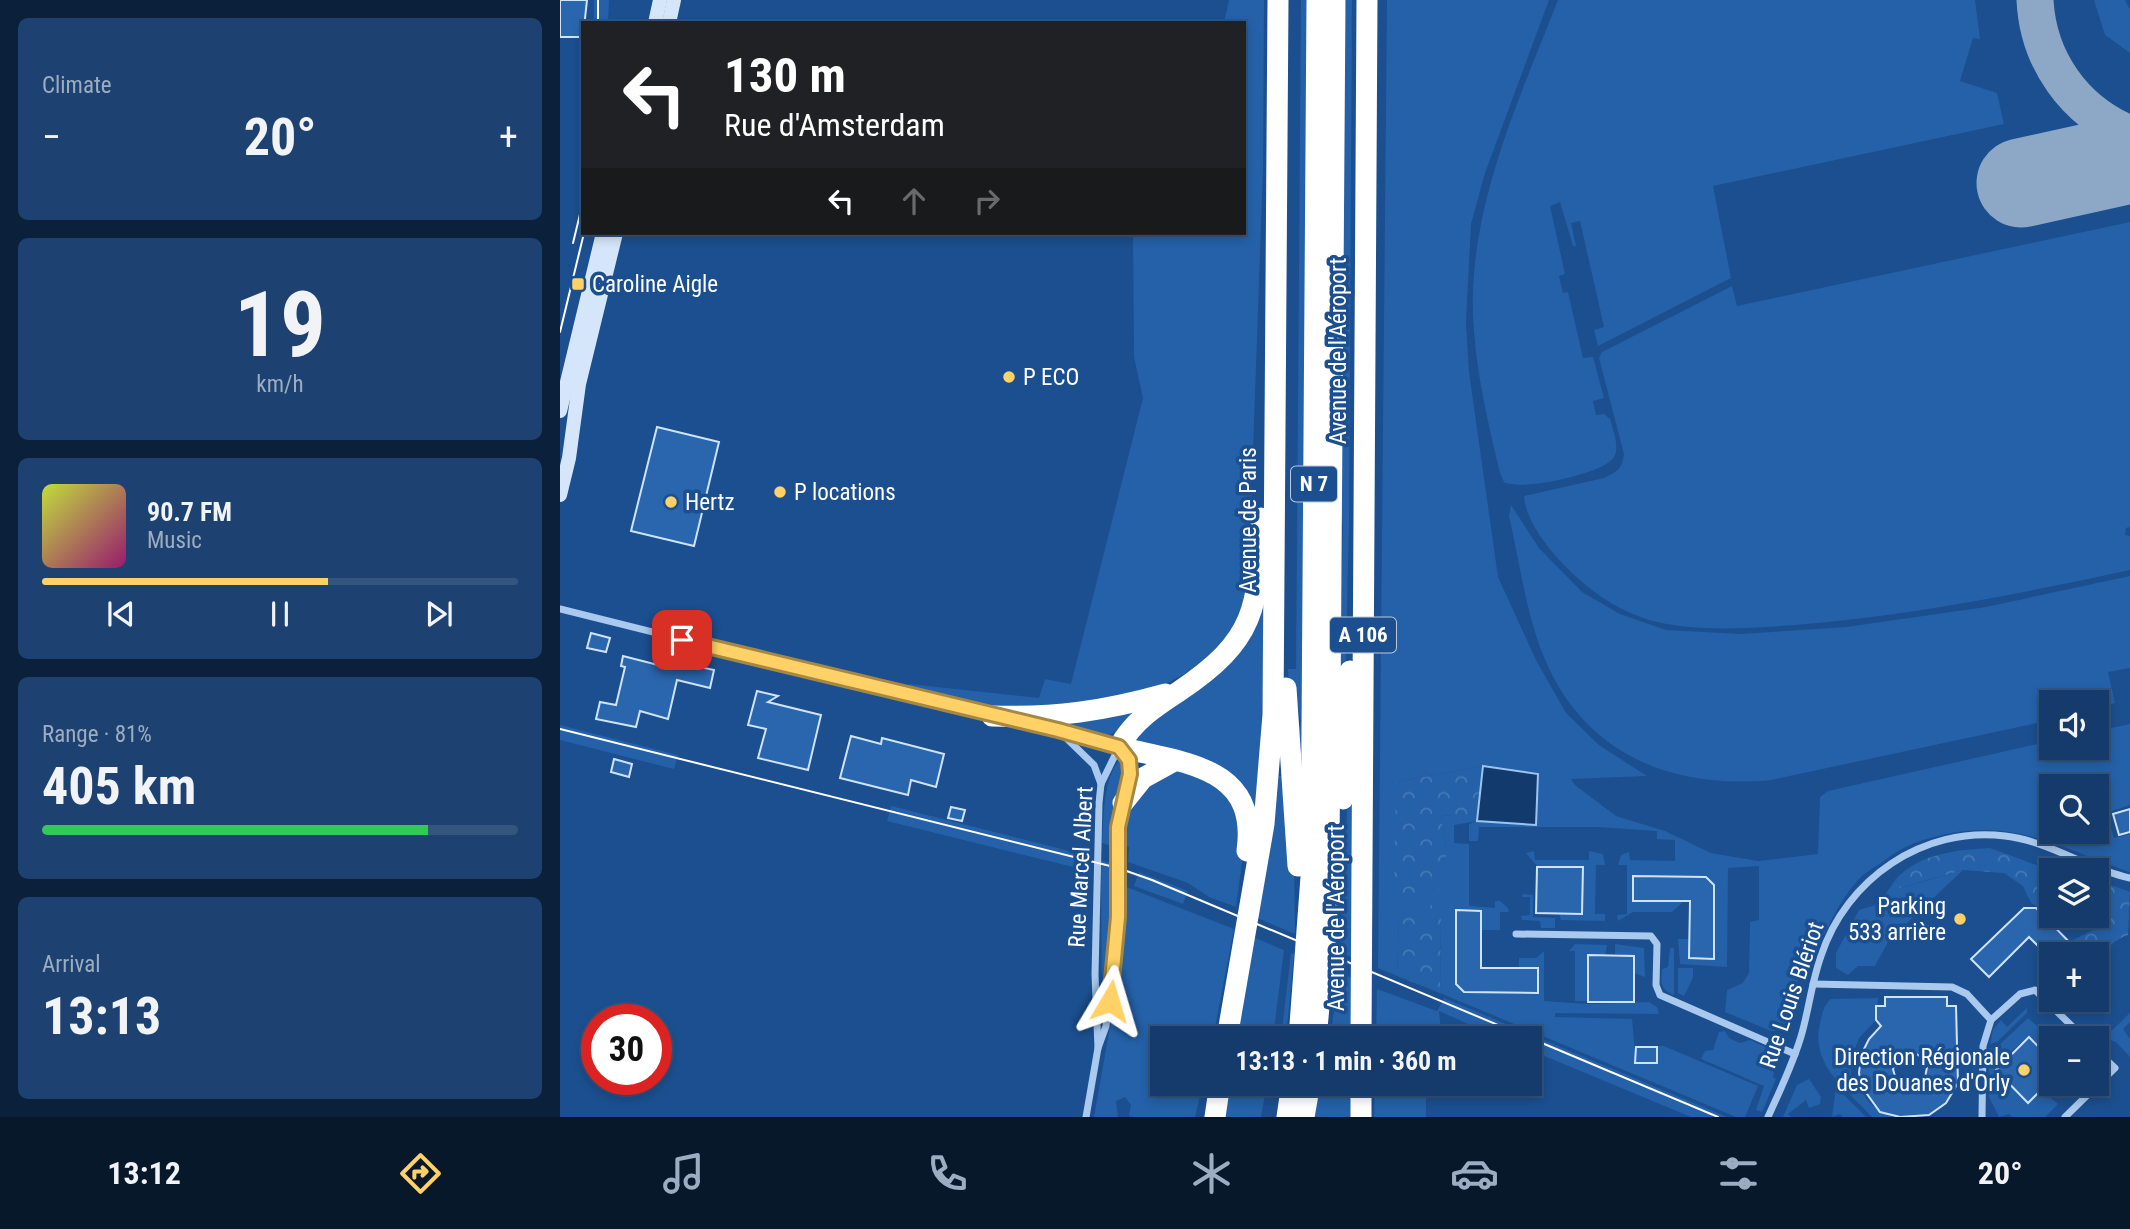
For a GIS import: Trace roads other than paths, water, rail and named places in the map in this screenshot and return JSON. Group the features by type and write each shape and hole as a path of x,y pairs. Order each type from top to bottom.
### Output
{"highway":[{"name":"Avenue de Paris","path":"1229,1026 1264,824 1273,714 1278,0"},
{"name":"N 7","path":"1300,1026 1305,969 1312,763 1317,0"},
{"name":"N 7","path":"1317,1026 1326,935 1335,0"},
{"name":"Avenue de l'Aéroport","path":"1362,1026 1367,0"},
{"path":"1326,935 1338,900 1351,650 1354,485 1364,461"},
{"path":"1243,940 1240,900 1250,830 1248,814 1234,787 1202,767 1119,747 1137,722 1226,655 1250,620 1258,586 1263,487 1275,466"},
{"path":"1275,466 1283,481 1286,496 1286,699 1300,896 1298,924 1305,969"},
{"path":"992,716 1040,718 1096,712 1184,688"},
{"path":"1123,803 1138,782 1174,761"},
{"path":"1214,1117 1218,1096"},
{"path":"1287,1117 1290,1096"},
{"path":"1304,1117 1308,1096"},
{"path":"1361,1096 1361,1117"}],"street":[{"path":"655,21 660,0"},
{"path":"669,21 674,0"},
{"path":"560,411 603,235"},
{"path":"560,495 569,458 579,384 616,235"},
{"path":"560,609 1119,747"},
{"path":"1058,730 1094,765 1101,784"},
{"name":"Rue Marcel Albert","path":"1086,1117 1098,1048 1106,1026 1114,971 1118,827 1130,774 1129,760 1119,747 1101,784 1095,974 1098,1048"},
{"name":"Rue Louis Blériot","path":"1768,1117 1795,1054 1813,984 1832,928 1849,901 1870,878 1891,863 1943,839 2006,836 2049,847 2130,878"},
{"path":"1516,934 1651,936 1657,944 1656,985 1661,995 1795,1054"},
{"path":"1813,984 1952,987 1968,994 1991,1020"},
{"path":"1982,1117 1983,1046 1991,1020 2020,994 2035,990 2072,1026"},
{"path":"2066,1117 2087,1096"}],"tram line":[{"path":"598,0 598,21"},
{"path":"573,243 581,210"},
{"path":"560,332 584,235"},
{"path":"560,729 1118,868 1500,1026"},
{"path":"1542,1043 1718,1117"}],"place":[{"name":"Caroline Aigle","path":"578,284"},
{"name":"P ECO","path":"1009,377"},
{"name":"P locations","path":"780,492"},
{"name":"Hertz","path":"671,502"},
{"name":"Parking 533 arrière","path":"1960,919"},
{"name":"Direction Régionale des Douanes d'Orly","path":"2024,1070"}]}
